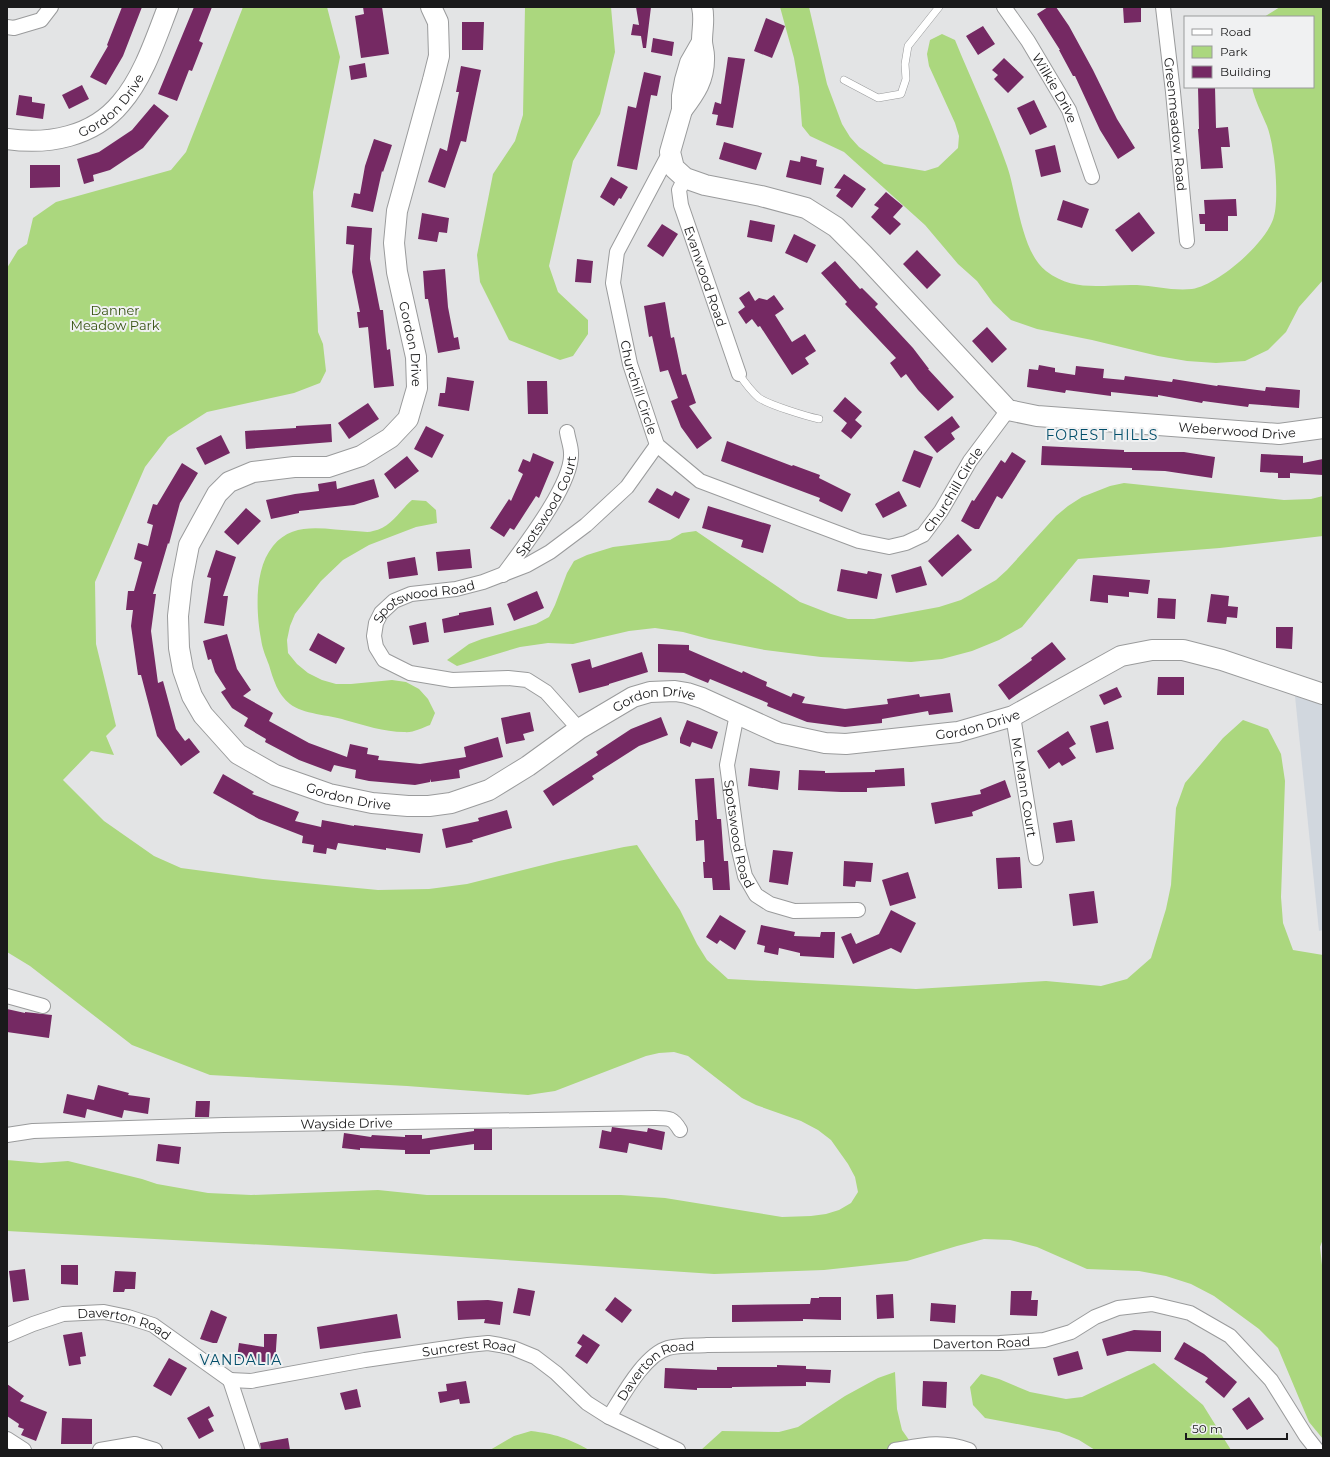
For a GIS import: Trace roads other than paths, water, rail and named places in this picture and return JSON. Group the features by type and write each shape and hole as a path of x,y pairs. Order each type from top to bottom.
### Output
{"street":[{"path":"7,27 14,28 41,20 51,7"},
{"name":"Gordon Drive","path":"7,139 42,141 63,138 87,131 110,115 122,103 150,55 168,7"},
{"name":"Gordon Drive","path":"431,7 438,22 438,56 433,80 397,211 394,243 397,272 416,357 417,388 408,419 390,438 361,456 328,467 294,467 253,472 228,482 217,494 190,545 182,581 178,616 179,648 183,670 192,696 203,715 238,754 275,775 329,794 372,803 429,806 451,803 489,790 528,766 579,729 633,697 661,690 687,693 702,698 779,733 819,742 846,744 958,732 1013,716 1121,656 1152,650 1183,650 1196,653 1222,660 1323,694"},
{"path":"702,7 704,17 702,42 690,63 685,80 682,96 682,110 670,152 674,168 685,178 705,185 761,196 806,208 836,227 864,254 1008,410"},
{"name":"Wilkie Drive","path":"1004,7 1028,42 1069,110 1092,177"},
{"name":"Greenmeadow Road","path":"1163,7 1173,92 1187,241"},
{"name":"Churchill Circle","path":"670,152 617,252 613,283 630,364 657,445 700,480 859,541 889,547 906,543 923,535 941,511 970,461 1008,410"},
{"name":"Evanwood Road","path":"685,178 679,190 682,205 739,374"},
{"name":"Weberwood Drive","path":"1008,410 1037,416 1279,434 1323,428"},
{"name":"Spotswood Court","path":"503,575 536,529 567,476 571,454 567,432"},
{"name":"Spotswood Road","path":"579,729 546,692 527,680 508,678 452,680 410,673 384,660 376,647 374,636 376,623 381,613 394,601 411,594 456,589 483,582 527,565 550,552 586,525 627,487 657,445"},
{"name":"Spotswood Road","path":"738,714 727,765 738,846 746,876 756,895 770,904 794,911 858,910"},
{"name":"Mc Mann Court","path":"1013,716 1036,858"},
{"path":"7,996 43,1006"},
{"name":"Wayside Drive","path":"7,1135 32,1131 208,1126 656,1118 667,1118 675,1122 680,1130"},
{"name":"Daverton Road","path":"609,1418 645,1364 655,1354 668,1348 708,1345 1000,1343 1044,1340 1071,1332 1096,1317 1118,1308 1152,1304 1190,1313 1230,1336 1271,1380 1306,1436 1317,1450"},
{"name":"Daverton Road","path":"7,1335 63,1314 104,1312 153,1325 230,1380"},
{"name":"Suncrest Road","path":"230,1380 251,1381 365,1360 488,1343 513,1348 535,1357 556,1373 587,1403 609,1418 678,1450"},
{"path":"230,1380 252,1450"},
{"path":"7,1439 24,1450"},
{"path":"895,1450 933,1443 959,1446 969,1450"},
{"path":"100,1450 136,1444 155,1450"}],"lane":[{"path":"844,80 878,98 901,94 906,79 905,64 908,46 940,7"},
{"path":"739,374 748,387 760,399 808,417 819,419"}],"district":[{"name":"FOREST HILLS","path":"1102,435"},
{"name":"VANDALIA","path":"241,1360"}],"park label":[{"name":"Danner Meadow Park","path":"115,318"}]}
